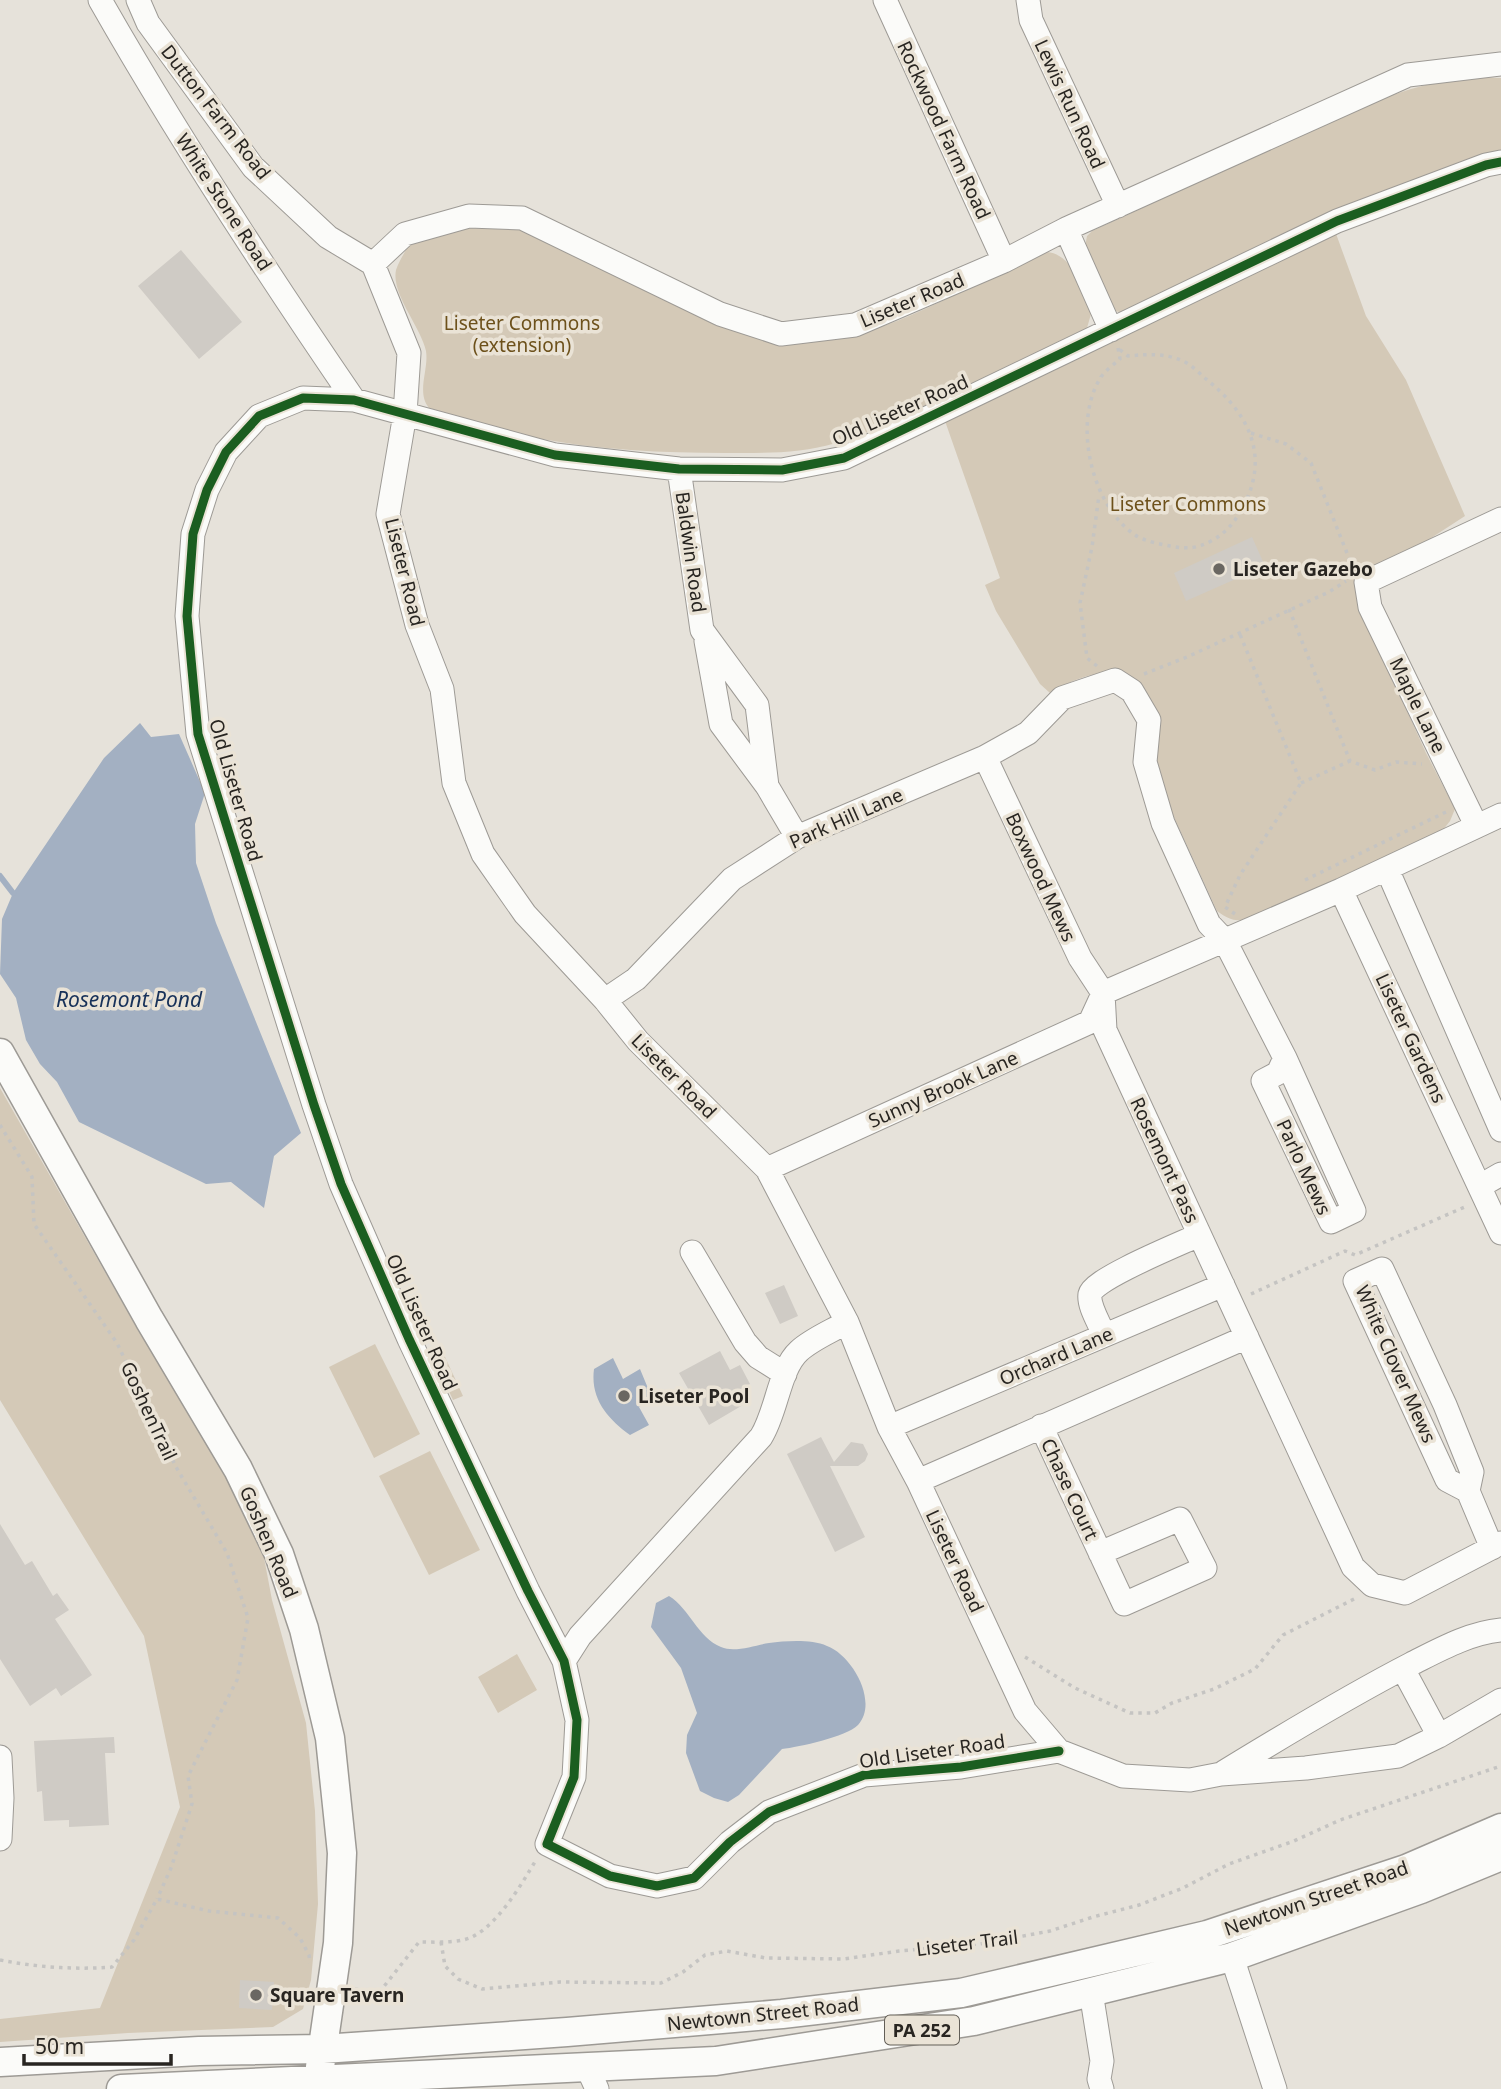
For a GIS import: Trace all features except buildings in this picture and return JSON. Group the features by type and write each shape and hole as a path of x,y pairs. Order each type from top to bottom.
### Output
{"main road":[{"name":"Goshen Road","path":"0,1053 149,1319 238,1469 279,1555 304,1629 330,1738 342,1853 338,1943 317,2084"},
{"name":"Newtown Street Road","path":"0,2063 199,2051 323,2049 567,2032 790,2013 961,1993 1207,1935 1406,1869 1501,1828"},
{"name":"Newtown Street Road","path":"121,2089 593,2079 801,2050 974,2021 1232,1957 1421,1889 1501,1856"},
{"path":"790,2013 801,2050"}],"street":[{"name":"White Stone Road","path":"100,0 164,108 297,317 354,400"},
{"name":"Dutton Farm Road","path":"138,0 148,23 253,166 328,237 373,264"},
{"name":"Rockwood Farm Road","path":"885,0 1004,261"},
{"name":"Lewis Run Road","path":"1028,0 1031,20 1118,206"},
{"name":"Liseter Road","path":"1501,64 1408,75 1066,229 1004,261 855,325 781,334 720,314 522,218 469,216 405,234 373,264 409,353 405,414 388,514 417,625 442,689 454,783 483,855 525,914 605,1000 638,1041 767,1169 847,1322 890,1427 918,1481 1025,1711 1059,1751 1123,1776 1190,1780 1221,1774 1306,1768 1398,1756 1501,1700"},
{"name":"Old Liseter Road","path":"1059,1751 961,1767 864,1775 769,1812 730,1842 694,1878 657,1886 610,1876 547,1844 574,1777 577,1720 564,1661 409,1339 341,1184 314,1105 198,734 187,616 193,534 207,490 226,452 259,416 303,398 354,400 555,455 679,469 782,470 844,458 1115,340 1337,221 1486,165 1501,162"},
{"path":"1066,229 1115,340"},
{"name":"Baldwin Road","path":"679,469 721,724 767,786 797,837"},
{"name":"Maple Lane","path":"1476,825 1370,607 1367,582 1501,519"},
{"name":"Baldwin Road","path":"704,632 757,705 767,786"},
{"name":"Park Hill Lane","path":"605,1000 636,979 732,879 797,837 985,757 1028,733 1062,698 1115,680"},
{"name":"Parlo Mews","path":"1115,680 1132,691 1149,720 1145,762 1163,823 1209,925 1225,941 1285,1058 1354,1211 1331,1222 1263,1081 1278,1073 1285,1058"},
{"name":"Boxwood Mews","path":"985,757 1080,958 1103,993"},
{"path":"1103,993 1387,870 1476,825 1501,816"},
{"path":"1387,870 1501,1130"},
{"name":"Liseter Gardens","path":"1342,890 1501,1233"},
{"name":"Sunny Brook Lane","path":"767,1169 1090,1023 1103,993"},
{"name":"Rosemont Pass","path":"1103,993 1105,1030 1353,1567 1372,1585 1405,1593 1496,1545"},
{"path":"1483,1192 1501,1174"},
{"path":"1104,1335 1090,1299 1094,1286 1120,1271 1199,1235"},
{"path":"692,1252 745,1342 758,1357 785,1374"},
{"name":"White Clover Mews","path":"1468,1492 1472,1472 1446,1405 1382,1269 1355,1281 1447,1480 1468,1492 1496,1545"},
{"name":"Orchard Lane","path":"890,1427 1104,1335 1227,1294"},
{"path":"564,1661 580,1636 761,1437 772,1416 789,1363 799,1350 847,1322"},
{"path":"918,1481 1247,1337"},
{"name":"Chase Court","path":"1041,1426 1100,1553 1124,1604 1205,1569 1180,1519 1100,1553"},
{"name":"Liseter Road","path":"1221,1774 1346,1698 1445,1647 1490,1631 1501,1630"},
{"path":"1403,1669 1439,1736"},
{"path":"0,1757 0,1839"},
{"path":"1232,1957 1275,2089"},
{"path":"1091,1992 1102,2062 1099,2079 1102,2089"}],"path":[{"path":"1115,340 1120,359 1102,375 1091,397 1087,434 1091,466 1099,493 1092,547 1080,603 1087,657 1115,680 1131,679 1149,673 1329,592 1355,575 1311,463 1286,444 1251,433"},
{"path":"1099,493 1135,535 1162,545 1188,550 1210,542 1235,522 1250,492 1256,464 1251,433 1228,397 1186,362 1154,354 1128,356 1115,340"},
{"path":"1289,609 1350,761"},
{"path":"1239,632 1301,783"},
{"path":"1235,914 1225,907 1240,875 1301,783 1350,761 1376,770 1396,762 1422,764 1431,769"},
{"path":"1295,885 1451,810"},
{"path":"1227,1294 1345,1251 1355,1255 1483,1192"},
{"path":"1023,1655 1030,1662 1075,1688 1130,1713 1155,1713 1172,1703 1214,1689 1255,1669 1283,1635 1356,1598"},
{"path":"332,1984 378,1994 419,1942 466,1940 488,1927 520,1886 547,1844"},
{"path":"157,1899 209,1912 278,1918 300,1938 309,1955 310,1966"}],"green space":[{"path":"1471,77 1501,78 1501,157 1128,314 1115,311 1109,306 1084,252 1087,236 1092,231 1373,102 1421,86"},
{"name":"Liseter Commons (extension)","path":"461,228 522,230 791,342 858,334 891,323 1047,252 1056,254 1071,267 1091,314 1087,328 964,391 869,432 822,447 781,452 726,453 584,445 536,438 496,428 429,408 425,402 423,388 426,351 402,300 396,270 408,246"},
{"name":"Liseter Commons","path":"1335,231 1366,316 1406,380 1465,516 1388,566 1355,575 1389,671 1455,809 1442,831 1266,911 1246,919 1235,920 1217,911 1161,789 1156,774 1160,721 1116,673 1082,678 1050,693 1040,684 996,611 985,585 1000,578 945,421"},
{"path":"0,1088 138,1330 258,1526 272,1600 306,1723 315,1811 318,1904 311,1980 303,2009 273,2027 0,2042 0,2019 100,2008 180,1807 144,1636 0,1400"},
{"path":"375,1344 420,1434 374,1458 329,1367"},
{"path":"440,1346 463,1396 453,1400 430,1351"},
{"path":"430,1451 480,1550 429,1575 379,1476"},
{"path":"517,1654 537,1690 498,1713 478,1677"}],"water":[{"name":"Rosemont Pond","path":"140,723 151,737 179,734 205,793 195,824 196,863 216,923 301,1133 274,1156 264,1208 231,1182 206,1184 79,1122 57,1082 40,1064 26,1040 16,998 0,974 2,919 13,893 104,758"},
{"name":"Liseter Pool","path":"613,1358 623,1379 640,1369 652,1398 639,1407 649,1425 630,1435 608,1415 595,1390 594,1369"},
{"path":"669,1596 683,1608 706,1637 727,1649 798,1641 814,1642 836,1651 853,1669 864,1692 864,1715 858,1725 833,1737 782,1749 739,1795 728,1802 700,1791 686,1753 687,1735 697,1713 681,1668 651,1627 656,1603"}],"waterway":[{"path":"0,876 13,893"}],"cycle path":[{"path":"1059,1751 961,1767 864,1775 769,1812 730,1842 694,1878 657,1886 610,1876 547,1844 574,1777 577,1720 564,1661 409,1339 341,1184 314,1105 198,734 187,616 193,534 207,490 226,452 259,416 303,398 354,400 555,455 679,469 782,470 844,458 1337,221 1486,165 1501,162"}],"place":[{"name":"Liseter Gazebo","path":"1219,569"},
{"name":"Liseter Pool","path":"624,1396"},
{"name":"Square Tavern","path":"256,1995"}]}
